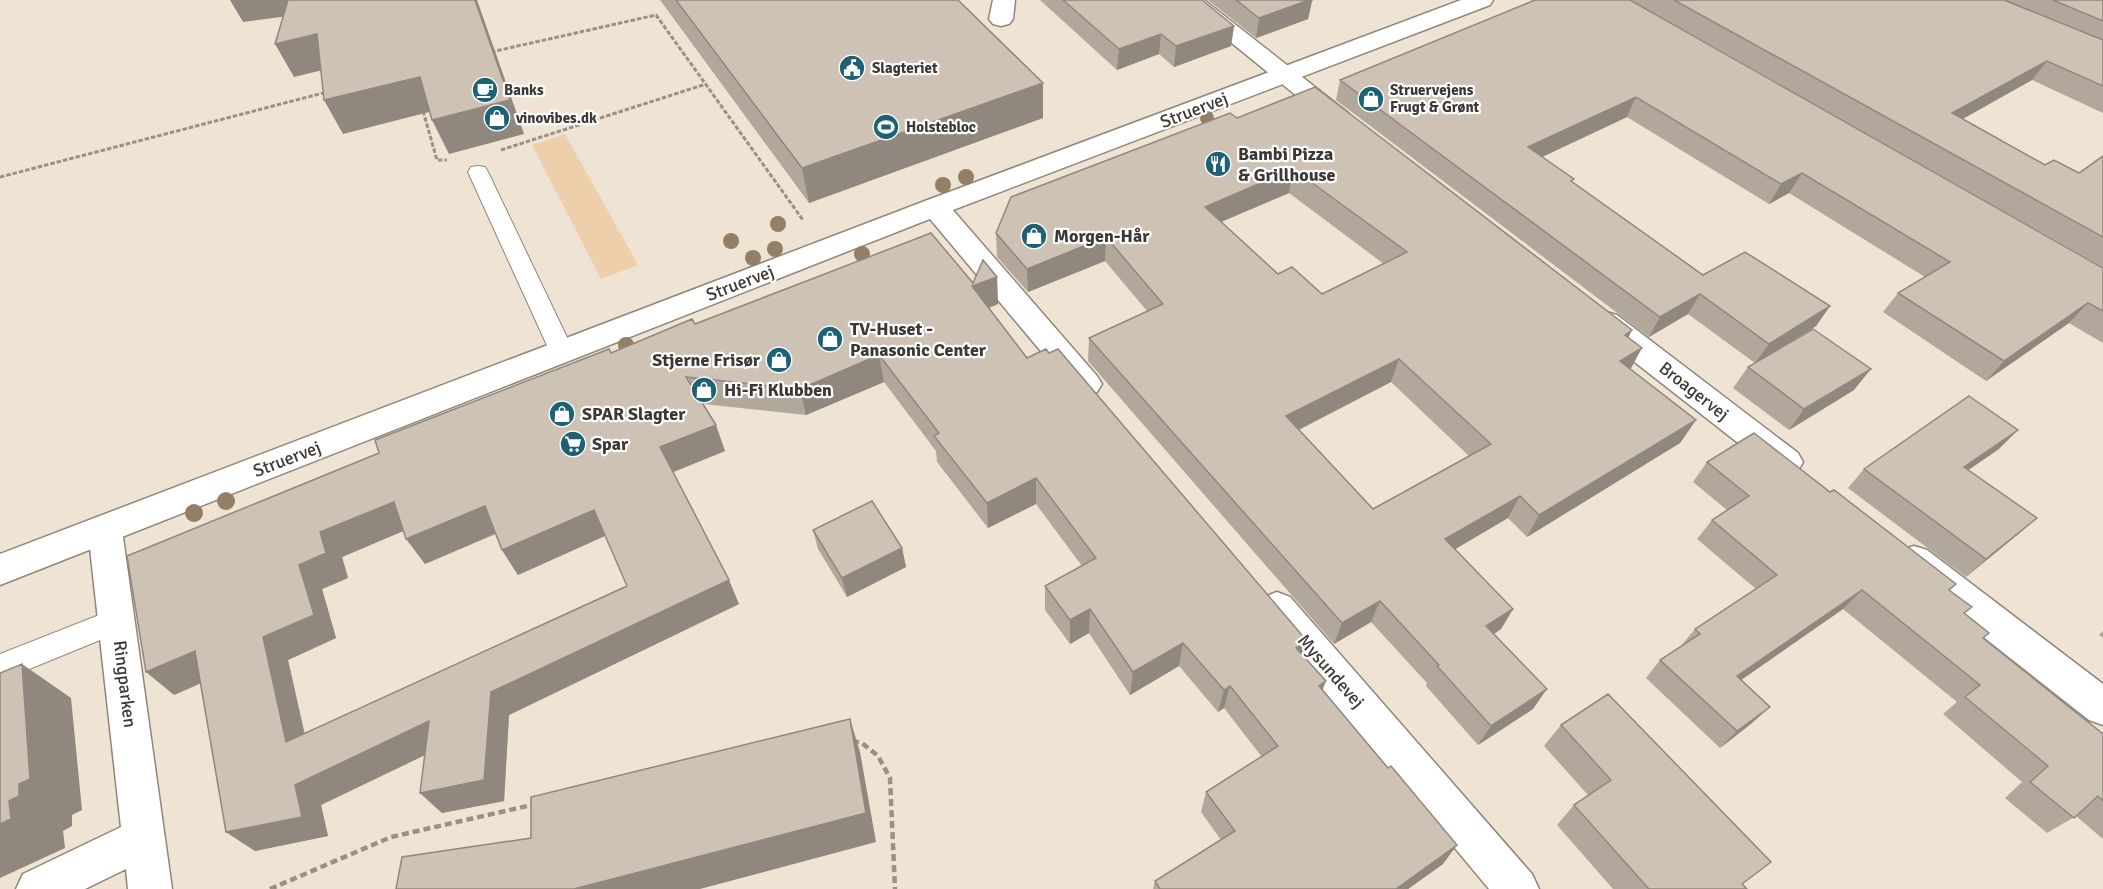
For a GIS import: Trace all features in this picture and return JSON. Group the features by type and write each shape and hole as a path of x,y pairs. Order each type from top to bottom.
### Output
{"street":[{"path":"1190,0 1360,134"},
{"name":"Struervej","path":"0,570 935,207 1482,0"},
{"path":"935,207 1106,407"},
{"name":"Broagervej","path":"1586,308 1811,482"},
{"name":"Ringparken","path":"105,530 150,889"},
{"path":"1887,540 2103,707"},
{"name":"Mysundevej","path":"1253,580 1517,889"},
{"path":"38,889 145,838"}],"lane":[{"path":"475,166 562,352"},
{"path":"0,668 117,620"}],"path":[{"path":"480,54 656,15 824,250"},
{"path":"420,104 438,160 475,166 706,84"},
{"path":"0,177 331,91"},
{"path":"842,740 862,743 878,756 890,778 895,889"},
{"path":"270,889 390,837 537,804"}],"shaded area":[{"path":"565,134 638,265 601,279 532,145"}],"building":[{"path":"288,0 475,0 510,100 432,120 420,77 324,100 317,34 275,44"},
{"name":"Slagteriet","path":"676,0 958,0 1043,83 802,168"},
{"path":"1063,0 1202,0 1234,26 1176,46 1161,34 1119,49"},
{"path":"1236,0 1309,0 1259,18"},
{"path":"1535,0 1630,0 2103,268 2103,311 2088,303 2004,361 1898,293 1950,262 1802,173 1781,184 1636,97 1528,147 1574,179 1571,181 1703,275 1745,252 1830,306 1769,344 1700,294 1660,317 1340,80"},
{"path":"1674,0 2004,0 2103,40 2103,86 2047,61 1952,113 2045,165 2054,160 2079,173 2103,156 2103,237"},
{"path":"2053,0 2103,0 2103,21"},
{"path":"1315,87 1632,330 1625,335 1642,348 1620,361 1696,420 1539,515 1520,496 1445,539 1513,609 1486,626 1547,689 1491,726 1380,601 1342,623 1089,338 1163,304 1106,237 1027,269 996,233 1011,197 1230,113 1237,118","holes":["1293,169 1407,252 1322,294 1292,267 1278,274 1205,207","1399,359 1491,444 1373,509 1286,416"]},
{"path":"931,233 973,283 983,260 997,277 972,286 1027,358 1046,349 1049,353 1058,349 1307,641 1296,648 1326,681 1319,686 1388,768 1391,766 1457,845 1396,889 1160,889 1155,881 1235,831 1206,792 1278,746 1230,686 1224,690 1183,643 1133,672 1090,609 1070,620 1045,586 1096,558 1036,478 987,503 934,436 939,433 879,355 800,389 686,377 716,425 660,447 729,580 491,692 484,780 420,793 429,721 295,785 302,817 226,832 195,651 146,672 127,556 379,453 375,440 609,349 611,353 692,319 695,324","holes":["394,502 406,539 485,506 502,550 594,510 627,586 286,742 263,637 314,615 299,565 326,553 320,532"]},
{"path":"1813,329 1871,369 1804,409 1748,367"},
{"path":"1969,396 2018,430 1964,467 2037,518 1986,559 1864,469"},
{"path":"1754,433 1830,492 1834,490 1956,584 1949,590 1972,607 1964,613 1989,633 1983,638 2103,734 2103,801 2098,796 2074,818 2030,782 2048,766 1965,697 1980,685 1862,590 1737,676 1770,707 1737,731 1660,660 1700,634 1695,629 1777,575 1712,520 1749,496 1707,462"},
{"path":"872,501 902,548 842,578 813,530"},
{"path":"22,664 30,779 19,784 19,796 9,801 11,819 0,824 0,673"},
{"path":"1608,694 1771,862 1742,884 1747,889 1649,889 1574,805 1611,780 1561,725"},
{"path":"850,719 866,813 574,889 396,889 402,857 531,838 531,797"}],"place":[{"name":"Slagteriet","path":"852,68"},
{"name":"Banks","path":"485,90"},
{"name":"Struervejens Frugt & Grønt","path":"1371,99"},
{"name":"vinovibes.dk","path":"497,118"},
{"name":"Holstebloc","path":"886,127"},
{"name":"Bambi Pizza & Grillhouse","path":"1218,164"},
{"name":"Morgen-Hår","path":"1034,236"},
{"name":"TV-Huset - Panasonic Center","path":"830,339"},
{"name":"Stjerne Frisør","path":"779,360"},
{"name":"Hi-Fi Klubben","path":"704,390"},
{"name":"SPAR Slagter","path":"562,414"},
{"name":"Spar","path":"573,444"}]}
